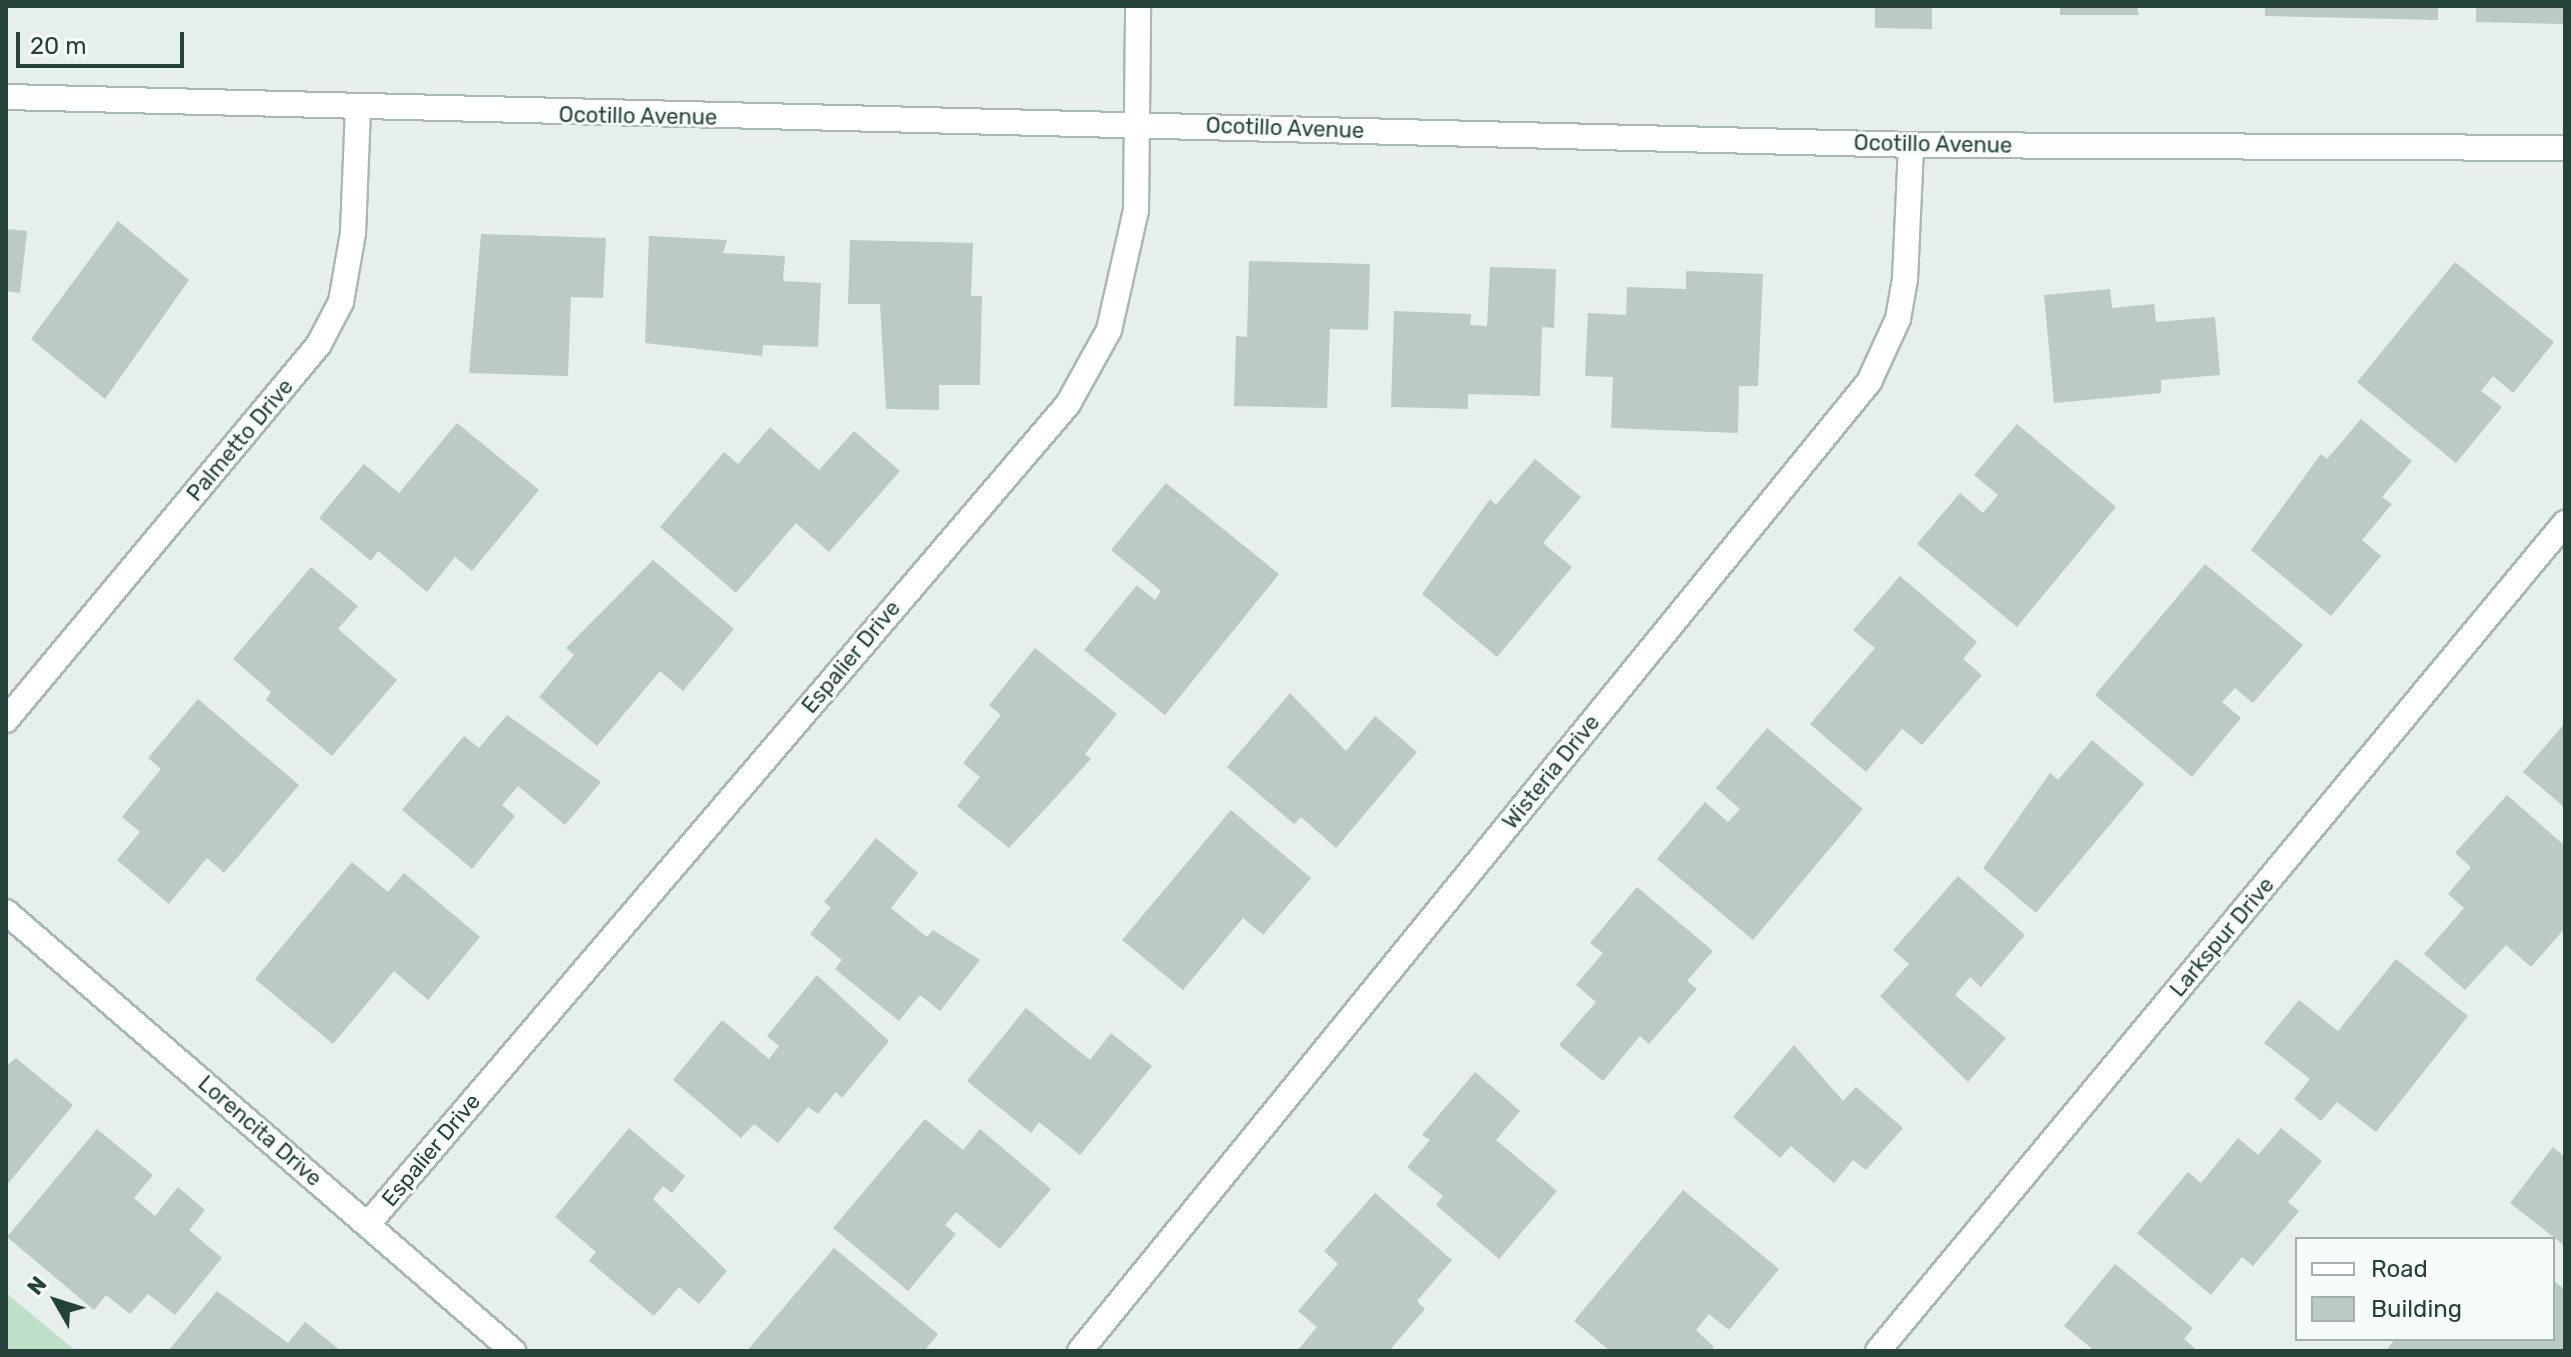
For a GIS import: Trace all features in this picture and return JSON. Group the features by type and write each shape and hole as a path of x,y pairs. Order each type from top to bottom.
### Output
{"street":[{"name":"Espalier Drive","path":"368,1224 1068,404 1109,330 1136,210 1138,6"},
{"name":"Ocotillo Avenue","path":"6,97 358,111 1139,124 1911,145 2565,148"},
{"name":"Palmetto Drive","path":"6,720 319,344 341,302 353,233 358,111"},
{"name":"Wisteria Drive","path":"1080,1351 1869,382 1898,319 1905,279 1911,145"},
{"name":"Larkspur Drive","path":"1878,1351 2565,523"},
{"name":"Lorencita Drive","path":"6,912 513,1351"}],"green space":[{"path":"6,1293 76,1351 6,1351"}],"building":[{"path":"1875,6 1932,6 1932,29 1875,28"},
{"path":"2060,6 2137,6 2139,15 2060,15"},
{"path":"2265,6 2438,6 2438,20 2265,16"},
{"path":"2476,6 2565,6 2565,24 2476,22"},
{"path":"118,221 189,280 105,399 31,339"},
{"path":"6,229 27,231 20,293 6,291"},
{"path":"481,234 606,238 603,298 571,297 568,376 469,373"},
{"path":"649,236 727,240 723,253 785,256 783,281 821,283 818,347 763,345 762,356 645,343"},
{"path":"850,240 973,243 971,296 982,296 980,385 939,385 939,410 886,409 880,304 848,304"},
{"path":"1249,261 1370,264 1368,330 1330,329 1327,408 1234,406 1236,336 1247,337"},
{"path":"2455,262 2554,342 2513,393 2493,376 2481,391 2502,407 2456,463 2357,382"},
{"path":"1490,267 1556,269 1554,328 1542,327 1540,396 1468,394 1468,409 1391,407 1394,311 1471,314 1470,325 1487,326"},
{"path":"1686,271 1763,274 1758,386 1739,386 1738,433 1611,428 1613,377 1585,376 1588,313 1626,315 1627,287 1686,289"},
{"path":"2110,289 2112,308 2154,304 2156,322 2215,317 2220,375 2161,380 2161,393 2054,403 2044,295"},
{"path":"2361,419 2412,461 2382,497 2392,504 2362,540 2381,556 2331,616 2251,550 2321,454 2327,459"},
{"path":"457,423 539,490 472,571 455,557 427,592 378,551 371,561 319,518 364,464 399,493"},
{"path":"2017,424 2116,507 2017,627 1917,544 1960,493 1983,513 1998,495 1974,475"},
{"path":"770,427 819,470 854,431 900,471 829,552 796,523 736,593 660,527 724,452 738,464"},
{"path":"1535,459 1581,497 1543,543 1572,567 1497,657 1422,594 1490,499 1496,505"},
{"path":"1166,483 1279,574 1165,715 1084,650 1137,585 1155,600 1161,591 1111,550"},
{"path":"653,560 734,629 683,691 660,671 597,746 539,697 574,655 566,648"},
{"path":"2205,564 2303,645 2253,703 2235,688 2222,702 2241,718 2192,777 2095,695"},
{"path":"311,567 358,606 338,629 397,680 332,756 266,700 271,692 233,659"},
{"path":"1900,576 1977,642 1963,659 1982,675 1922,745 1902,729 1866,772 1810,724 1875,648 1853,630"},
{"path":"1035,648 1117,714 1085,754 1091,759 1009,848 957,806 980,777 963,763 1001,715 989,705"},
{"path":"1290,693 1346,751 1375,716 1417,752 1336,848 1301,817 1294,824 1227,767"},
{"path":"198,699 299,785 224,873 207,858 169,904 117,860 140,832 122,817 161,769 148,758"},
{"path":"507,715 601,782 565,825 518,786 502,805 515,816 472,869 402,810 464,736 479,748"},
{"path":"2565,723 2565,808 2523,772"},
{"path":"1767,728 1863,809 1753,940 1657,859 1705,802 1728,822 1740,809 1716,788"},
{"path":"2092,740 2144,784 2036,913 1983,868 2050,773 2058,780"},
{"path":"2507,795 2565,846 2565,928 2531,967 2506,945 2465,990 2424,954 2464,908 2448,894 2471,867 2455,853"},
{"path":"1231,810 1311,878 1263,935 1243,918 1183,990 1122,940"},
{"path":"876,838 918,873 891,908 927,937 933,930 980,960 940,1011 920,995 899,1021 835,969 842,960 810,934 831,907 824,902"},
{"path":"352,862 388,892 404,873 480,937 428,1000 394,971 333,1044 255,979"},
{"path":"1958,876 2025,935 1981,987 1970,977 1955,995 2006,1038 1968,1082 1880,996 1909,964 1893,950"},
{"path":"1637,887 1713,951 1687,981 1697,989 1649,1044 1640,1036 1603,1081 1559,1045 1596,1002 1576,985 1603,953 1590,943"},
{"path":"2396,959 2468,1016 2376,1132 2337,1102 2321,1121 2294,1099 2310,1079 2264,1043 2299,1000 2338,1031"},
{"path":"817,975 889,1041 842,1098 836,1092 818,1114 808,1107 778,1143 754,1124 741,1138 673,1080 722,1020 769,1059 779,1046 767,1036"},
{"path":"1026,1008 1090,1060 1111,1033 1152,1066 1080,1155 1039,1122 1031,1133 967,1081"},
{"path":"1794,1045 1843,1101 1856,1087 1903,1128 1866,1170 1853,1160 1834,1183 1791,1146 1780,1158 1733,1117"},
{"path":"16,1058 73,1105 6,1186 6,1066"},
{"path":"1475,1072 1520,1111 1496,1140 1557,1191 1499,1259 1436,1205 1443,1196 1407,1167 1430,1140 1422,1135"},
{"path":"925,1119 963,1150 980,1129 1051,1189 1000,1249 956,1212 945,1225 956,1234 908,1291 833,1228"},
{"path":"629,1128 685,1176 672,1193 663,1186 653,1199 727,1271 699,1304 679,1287 654,1316 589,1261 596,1252 555,1217"},
{"path":"2281,1128 2322,1161 2288,1202 2299,1211 2253,1266 2242,1257 2211,1295 2137,1233 2188,1172 2201,1183 2238,1138 2258,1155"},
{"path":"97,1129 153,1175 134,1198 155,1216 178,1187 205,1210 189,1230 222,1258 175,1315 148,1294 130,1314 106,1295 94,1310 7,1237"},
{"path":"2553,1147 2565,1157 2565,1246 2510,1203"},
{"path":"1683,1190 1779,1269 1729,1330 1709,1314 1696,1330 1714,1347 1711,1351 1610,1351 1574,1321"},
{"path":"1375,1193 1452,1260 1417,1301 1425,1309 1389,1351 1297,1351 1317,1327 1298,1311 1338,1264 1324,1251"},
{"path":"834,1248 938,1334 924,1351 747,1351"},
{"path":"2115,1264 2193,1328 2184,1339 2198,1351 2095,1351 2064,1326"},
{"path":"2555,1282 2565,1290 2565,1351 2386,1351 2394,1341 2555,1341"},
{"path":"217,1291 288,1343 305,1322 341,1351 168,1351"}]}
